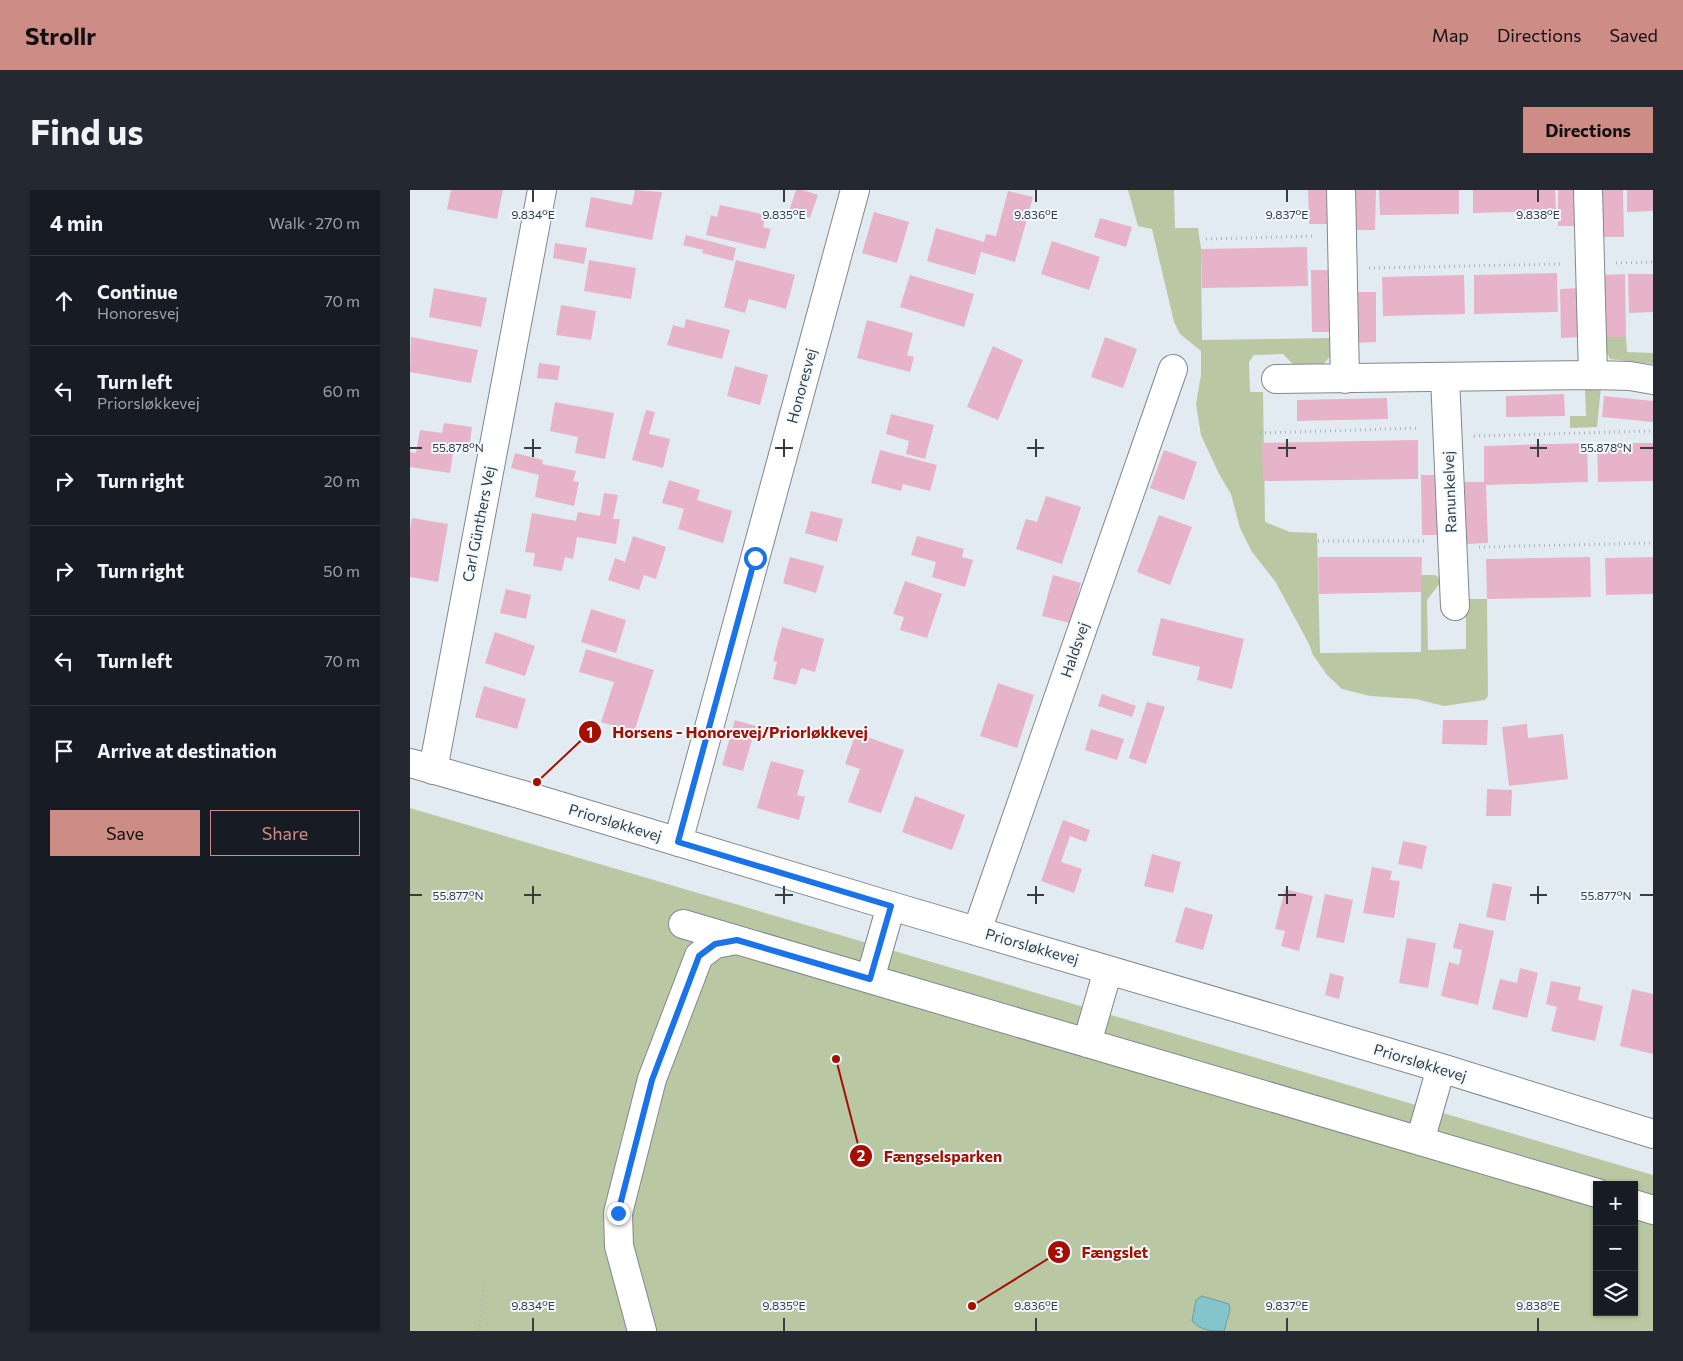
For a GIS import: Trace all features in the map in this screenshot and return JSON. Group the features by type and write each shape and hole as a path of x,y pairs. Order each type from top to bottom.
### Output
{"street":[{"name":"Carl Günthers Vej","path":"422,766 542,190"},
{"name":"Honoresvej","path":"678,842 854,190"},
{"path":"1341,190 1345,379"},
{"path":"1588,190 1593,374"},
{"name":"Haldsvej","path":"978,931 1173,369"},
{"path":"1276,380 1593,374 1630,376 1653,380"},
{"name":"Ranunkelvej","path":"1445,377 1455,606"},
{"name":"Priorsløkkevej","path":"422,766 523,794 891,906 1441,1068 1653,1134"},
{"path":"870,979 891,906"},
{"path":"683,924 1593,1192"},
{"path":"642,1331 619,1246 618,1213 652,1080 699,956 715,944 737,940"},
{"path":"1087,1043 1108,970"},
{"path":"1420,1141 1441,1068"},
{"path":"1638,1205 1653,1210"}],"path":[{"path":"1206,239 1342,236"},
{"path":"1343,268 1653,262"},
{"path":"1260,433 1653,431"},
{"path":"1318,541 1452,544 1653,544"},
{"path":"479,1331 485,1281"}],"green space":[{"path":"1128,190 1174,190 1175,228 1198,228 1201,249 1202,340 1332,338 1332,354 1322,366 1295,366 1283,354 1254,355 1249,362 1250,392 1263,392 1265,522 1290,532 1317,533 1320,653 1421,652 1421,575 1435,575 1440,578 1440,583 1427,600 1428,650 1466,649 1466,599 1487,599 1488,696 1485,700 1444,706 1416,699 1370,696 1342,689 1327,675 1313,655 1275,581 1252,552 1240,528 1231,494 1219,474 1201,435 1196,404 1201,375 1201,351 1180,334 1174,322 1152,229 1138,226"},
{"path":"1604,337 1626,337 1627,352 1653,353 1653,364 1610,359 1604,347"},
{"path":"1585,387 1601,387 1597,427 1570,428 1570,416 1586,416"},
{"path":"410,808 1653,1175 1653,1331 410,1331"}],"water":[{"path":"1202,1296 1229,1304 1230,1310 1224,1331 1206,1330 1192,1321 1196,1300"}],"building":[{"path":"451,190 503,190 497,219 447,209"},
{"path":"635,190 662,192 652,240 585,227 591,197 632,205"},
{"path":"796,190 803,190 818,195 810,218 789,211"},
{"path":"1308,190 1330,190 1331,224 1309,224"},
{"path":"1353,190 1376,190 1375,230 1353,230"},
{"path":"1379,190 1459,190 1459,214 1380,215"},
{"path":"1473,190 1555,190 1556,211 1473,213"},
{"path":"1558,190 1578,190 1579,226 1558,226"},
{"path":"1601,190 1623,190 1624,237 1602,237"},
{"path":"1627,190 1653,190 1653,211 1627,212"},
{"path":"1008,191 1033,197 1015,262 981,252 975,275 927,261 936,228 984,242 986,234 996,236"},
{"path":"720,205 766,215 763,227 771,229 765,249 706,235 711,215 717,217"},
{"path":"874,212 909,222 897,263 862,253"},
{"path":"1100,218 1132,227 1126,247 1094,237"},
{"path":"686,235 736,248 733,261 702,253 703,250 683,245"},
{"path":"1052,241 1100,257 1089,290 1041,274"},
{"path":"555,243 587,248 584,264 553,258"},
{"path":"1307,247 1308,286 1202,288 1201,249"},
{"path":"589,260 636,268 631,299 584,291"},
{"path":"736,260 795,275 786,309 749,299 745,313 724,307"},
{"path":"1311,270 1334,270 1335,332 1312,332"},
{"path":"1557,273 1558,312 1474,314 1474,275"},
{"path":"1625,274 1626,337 1604,337 1603,275"},
{"path":"1628,274 1653,274 1653,312 1629,313"},
{"path":"910,275 974,294 964,327 900,307"},
{"path":"1464,275 1465,314 1383,316 1382,277"},
{"path":"434,288 487,298 481,327 429,317"},
{"path":"1580,288 1581,337 1561,338 1560,289"},
{"path":"1354,292 1376,292 1376,342 1355,343"},
{"path":"561,305 596,311 591,340 556,335"},
{"path":"686,319 730,330 722,359 667,345 673,325 684,328"},
{"path":"867,320 913,333 907,355 914,357 910,372 857,358"},
{"path":"411,337 478,350 471,383 410,372"},
{"path":"1105,337 1137,349 1123,388 1091,377"},
{"path":"993,346 1023,360 998,420 967,407"},
{"path":"539,363 560,366 558,380 537,378"},
{"path":"735,366 768,375 760,405 727,396"},
{"path":"1564,394 1565,416 1506,417 1506,396"},
{"path":"1604,396 1653,401 1653,422 1602,417"},
{"path":"1387,398 1388,419 1297,421 1297,400"},
{"path":"555,402 614,413 605,459 575,453 578,437 550,431"},
{"path":"646,410 655,412 649,434 670,439 663,468 632,460"},
{"path":"891,414 934,425 925,459 906,454 909,441 886,434"},
{"path":"444,423 472,427 469,448 454,446 450,473 410,467 410,452 416,453 420,430 442,433"},
{"path":"1418,440 1418,479 1263,481 1262,443"},
{"path":"1587,443 1588,482 1486,485 1488,543 1465,544 1464,482 1484,482 1484,446"},
{"path":"1597,443 1653,443 1653,481 1598,482"},
{"path":"880,450 937,465 930,491 903,484 901,491 871,483"},
{"path":"1164,450 1197,462 1184,500 1150,488"},
{"path":"515,453 543,460 542,464 576,471 573,481 579,482 574,506 535,497 539,475 511,468"},
{"path":"1421,475 1441,475 1442,535 1422,535"},
{"path":"669,480 700,490 697,500 732,511 723,543 678,529 684,509 662,503"},
{"path":"604,493 618,495 613,519 620,519 616,544 577,537 573,559 565,557 562,571 533,566 535,553 525,552 532,513 576,521 578,512 600,516"},
{"path":"1046,496 1081,507 1062,564 1016,549 1026,519 1037,522"},
{"path":"811,511 843,519 837,542 805,533"},
{"path":"1159,515 1192,527 1170,585 1137,572"},
{"path":"412,518 448,524 438,582 410,577 410,530"},
{"path":"633,536 666,547 656,579 644,575 639,590 608,580 615,558 625,562"},
{"path":"917,536 964,549 962,557 973,560 965,587 932,577 936,562 911,555"},
{"path":"790,557 824,566 816,593 783,583"},
{"path":"1318,557 1422,557 1421,592 1319,594"},
{"path":"1590,557 1591,597 1487,599 1486,559"},
{"path":"1653,557 1653,594 1606,595 1605,558"},
{"path":"1053,575 1081,583 1070,623 1042,616"},
{"path":"905,581 942,594 927,638 900,630 904,617 893,614"},
{"path":"506,589 531,595 526,619 500,613"},
{"path":"591,609 626,620 616,653 581,642"},
{"path":"1161,618 1244,639 1232,689 1197,680 1200,667 1152,655"},
{"path":"782,627 824,639 815,672 801,668 796,685 773,679 777,662 773,661"},
{"path":"495,632 535,646 525,676 485,663"},
{"path":"586,649 654,670 634,732 601,722 614,682 579,672"},
{"path":"998,683 1034,695 1017,748 980,736"},
{"path":"484,686 526,699 517,729 475,717"},
{"path":"1102,694 1136,706 1132,717 1098,706"},
{"path":"1147,702 1165,707 1146,764 1129,758"},
{"path":"735,720 756,726 743,771 722,765"},
{"path":"1443,720 1488,720 1487,745 1442,744"},
{"path":"1527,724 1528,738 1563,734 1568,779 1509,786 1502,727"},
{"path":"1091,729 1124,739 1117,760 1085,750"},
{"path":"856,733 904,750 881,813 848,802 860,769 845,764"},
{"path":"771,761 804,770 797,795 805,797 799,820 757,808"},
{"path":"1487,789 1512,790 1511,816 1486,816"},
{"path":"915,796 965,815 952,850 902,832"},
{"path":"1063,820 1090,830 1086,842 1070,836 1061,862 1082,869 1074,893 1041,881"},
{"path":"1403,841 1427,846 1422,869 1398,864"},
{"path":"1152,854 1181,862 1173,893 1144,886"},
{"path":"1372,867 1392,871 1390,880 1400,881 1394,918 1363,913"},
{"path":"1493,883 1512,887 1505,921 1486,917"},
{"path":"1285,889 1313,896 1299,951 1281,946 1285,931 1275,929"},
{"path":"1325,894 1353,900 1344,943 1316,937"},
{"path":"1185,907 1213,915 1203,950 1175,942"},
{"path":"1459,923 1494,931 1478,1005 1441,996 1449,962 1459,965 1462,950 1453,948"},
{"path":"1407,938 1436,943 1428,988 1399,983"},
{"path":"1520,968 1538,973 1527,1018 1492,1009 1500,979 1517,983"},
{"path":"1330,973 1344,977 1339,999 1325,995"},
{"path":"1551,981 1581,987 1578,1000 1603,1006 1595,1041 1551,1031 1557,1007 1546,1004"},
{"path":"1632,989 1653,994 1653,1054 1620,1046"}],"place":[{"name":"Horsens - Honorevej/Priorløkkevej","path":"537,782"},
{"name":"Fængselsparken","path":"836,1059"},
{"name":"Fængslet","path":"972,1306"}],"route":[{"path":"618,1213 652,1080 699,956 715,944 737,940 870,979 891,906 678,842 755,558"}]}
